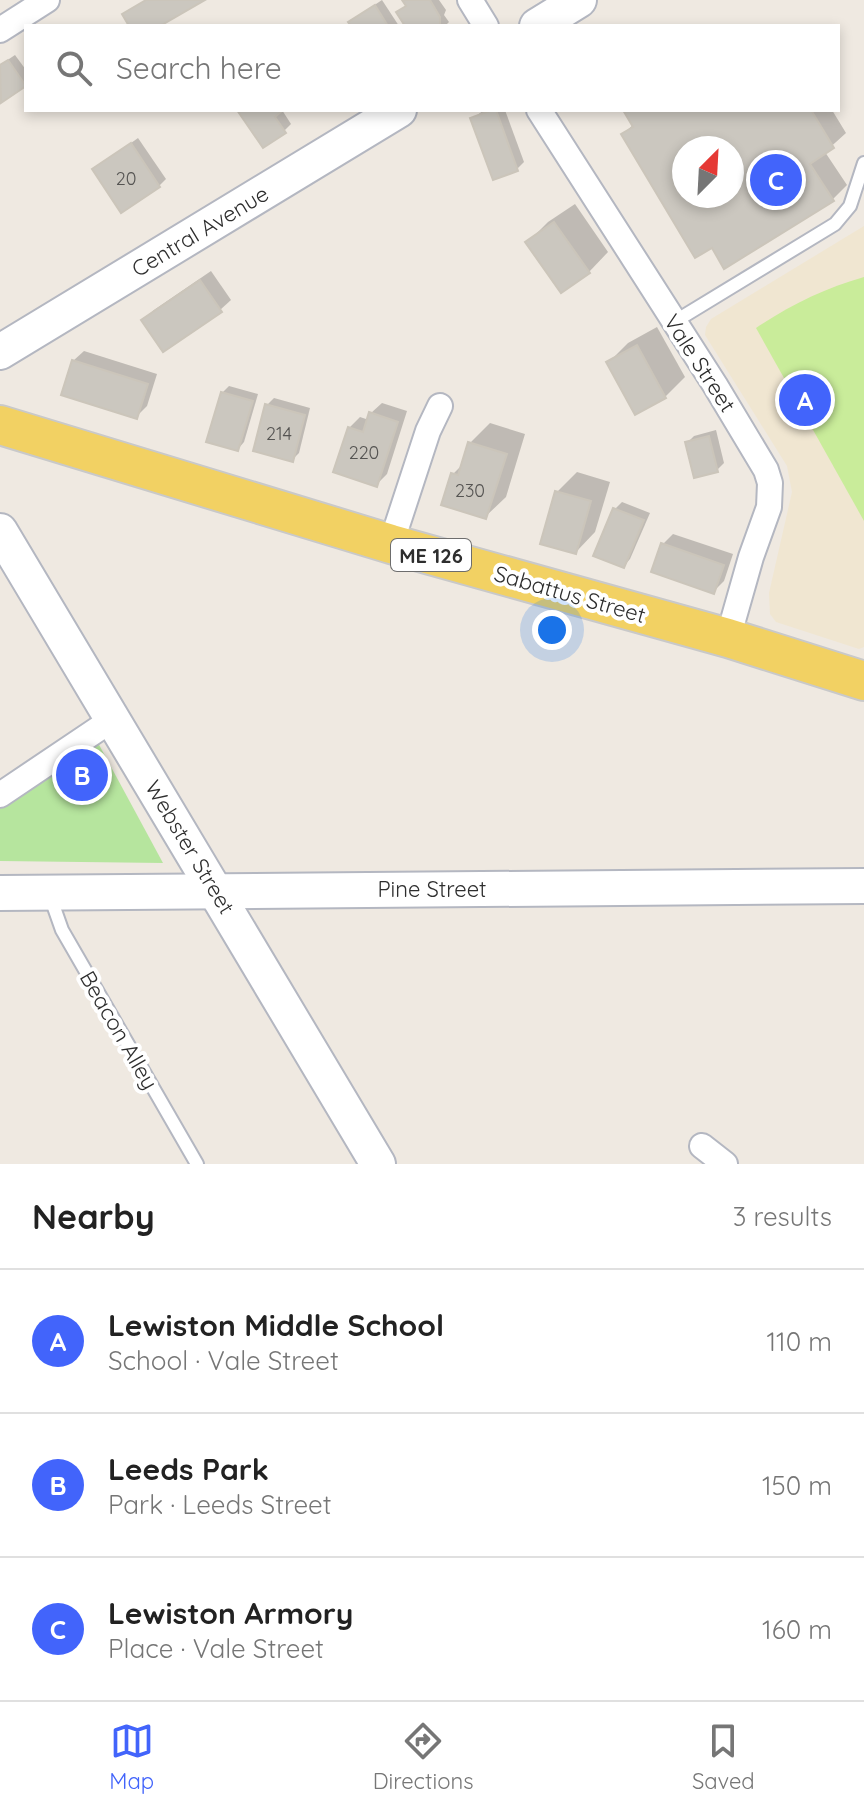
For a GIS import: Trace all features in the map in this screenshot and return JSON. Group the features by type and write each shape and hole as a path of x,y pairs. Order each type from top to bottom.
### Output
{"main road":[{"name":"Sabattus Street","path":"0,425 391,544 728,638 864,681"}],"street":[{"path":"0,30 47,0"},
{"path":"470,0 485,24"},
{"path":"540,24 579,0"},
{"name":"Central Avenue","path":"0,352 396,112"},
{"name":"Vale Street","path":"540,112 723,397 766,470 770,483 769,507 728,638"},
{"path":"391,544 428,431 440,406"},
{"name":"Webster Street","path":"0,531 378,1164"},
{"path":"0,795 113,719"},
{"name":"Pine Street","path":"0,893 864,886"},
{"path":"702,1146 725,1164"}],"lane":[{"path":"674,322 835,224 850,206 864,163"},
{"name":"Beacon Alley","path":"49,893 62,930 197,1164"}],"shaded area":[{"path":"864,226 864,647 859,649 776,622 770,614 769,593 792,492 787,466 705,335 711,319"}],"green space":[{"path":"864,277 864,521 756,328 808,298"},
{"path":"97,741 163,863 0,861 0,809"}],"building":[{"path":"146,0 205,0 163,24 128,24 122,14"},
{"path":"402,0 430,0 440,17 440,24 404,24 396,12 406,6"},
{"path":"375,5 387,24 350,24 348,22"},
{"path":"8,60 24,83 24,87 1,103 0,65"},
{"path":"238,112 281,112 275,117 286,133 263,148"},
{"path":"497,112 518,171 493,180 470,118"},
{"path":"624,112 812,112 834,148 810,164 834,201 724,269 712,248 695,258 621,134 633,127"},
{"path":"131,143 160,187 121,213 92,169"},
{"path":"554,222 590,273 561,293 525,242"},
{"path":"200,280 222,312 163,352 141,320"},
{"path":"637,345 666,398 635,415 606,362"},
{"path":"72,360 148,384 137,419 61,395"},
{"path":"221,392 253,401 238,451 206,442"},
{"path":"265,404 305,415 293,462 253,451"},
{"path":"369,412 398,422 377,487 333,472 348,427 363,432"},
{"path":"709,436 718,472 694,478 685,442"},
{"path":"468,442 507,454 486,519 441,505 451,473 458,475"},
{"path":"555,491 591,501 576,554 540,544"},
{"path":"613,508 644,520 624,568 593,556"},
{"path":"661,543 724,565 714,594 651,572"}],"place":[{"name":"Lewiston Armory","path":"776,180"},
{"name":"Lewiston Middle School","path":"805,400"},
{"name":"Leeds Park","path":"82,775"}]}
